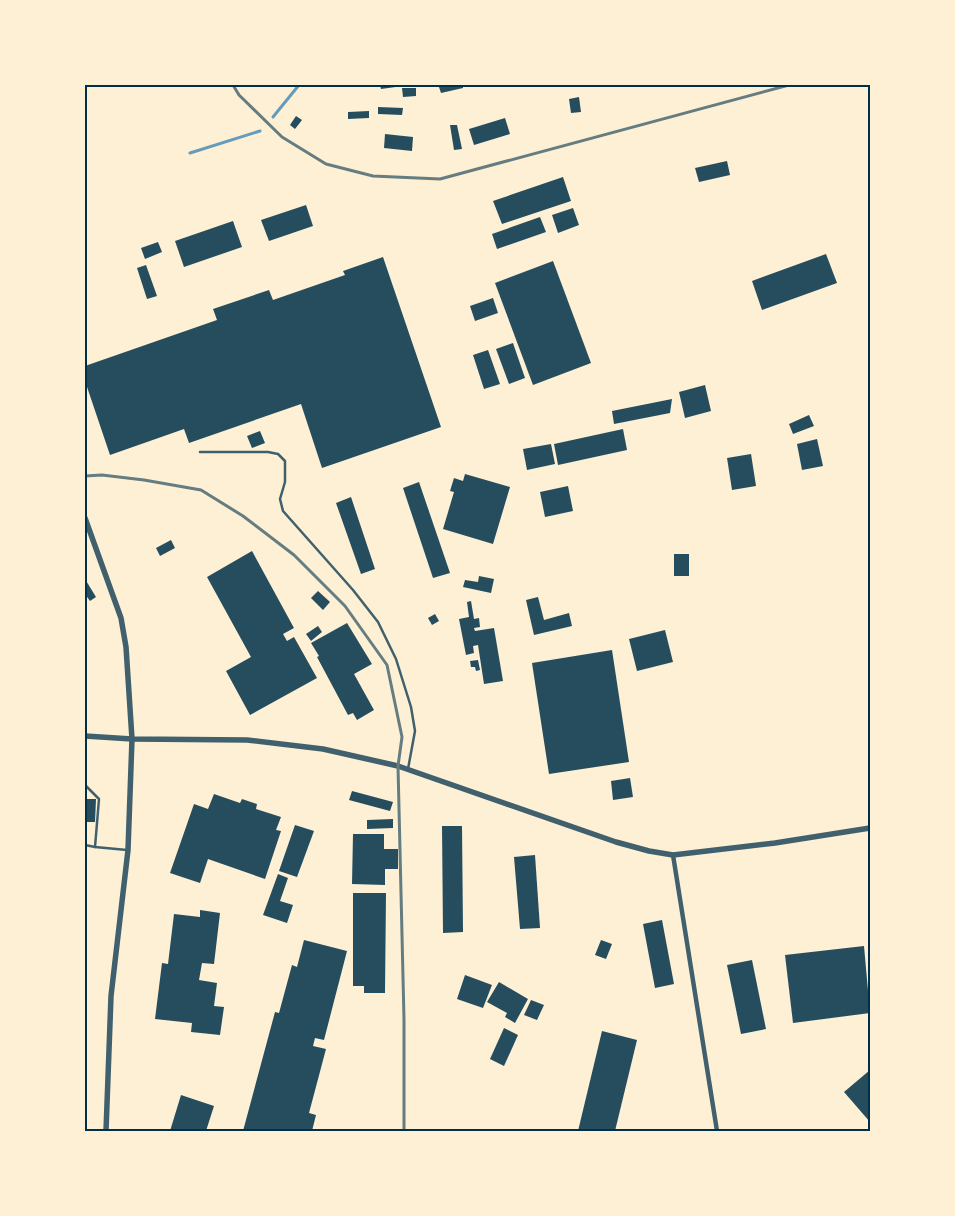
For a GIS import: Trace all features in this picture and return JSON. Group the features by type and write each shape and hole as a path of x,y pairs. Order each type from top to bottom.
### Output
{"street":[{"path":"85,518 120,618 126,647 132,739 128,850 111,996 106,1131"},
{"path":"85,736 132,739 247,740 277,742 323,749 408,769 616,842 673,855 775,843 870,828"},
{"path":"673,855 717,1131"}],"lane":[{"path":"200,452 268,452 278,454 285,461 285,482 280,498 283,511 353,590 378,622 396,659 411,707 415,731 408,769"},
{"path":"85,784 99,799 95,847"},
{"path":"85,845 128,850"}],"building":[{"path":"380,85 403,85 403,86 381,89"},
{"path":"463,85 463,88 441,93 439,87"},
{"path":"402,88 416,88 416,96 403,97"},
{"path":"579,97 581,112 571,113 569,99"},
{"path":"378,107 403,108 402,115 378,114"},
{"path":"369,111 369,118 348,119 348,112"},
{"path":"296,116 302,120 295,129 290,125"},
{"path":"505,118 510,134 474,145 469,129"},
{"path":"450,125 457,125 462,149 454,150"},
{"path":"385,134 413,137 412,151 384,148"},
{"path":"727,161 730,175 699,182 695,168"},
{"path":"563,177 571,201 502,224 493,201"},
{"path":"306,205 313,226 269,241 261,220"},
{"path":"573,208 579,225 558,233 552,215"},
{"path":"540,217 546,232 497,249 492,234"},
{"path":"233,221 242,247 184,267 175,241"},
{"path":"158,242 162,252 145,259 141,248"},
{"path":"826,254 837,283 762,310 752,281"},
{"path":"383,257 441,427 322,468 301,404 189,443 184,429 110,455 85,381 85,366 217,320 213,309 269,290 273,300 345,275 343,271"},
{"path":"553,261 591,363 533,385 495,283"},
{"path":"146,265 157,296 147,299 137,268"},
{"path":"493,298 498,313 475,321 470,306"},
{"path":"513,343 525,378 509,384 496,349"},
{"path":"488,350 500,384 484,389 473,355"},
{"path":"705,385 711,411 685,418 679,392"},
{"path":"672,399 670,413 614,424 612,411"},
{"path":"809,415 814,426 793,434 789,424"},
{"path":"623,429 627,450 558,465 554,444"},
{"path":"260,431 265,443 252,448 247,436"},
{"path":"817,439 823,466 802,470 797,444"},
{"path":"551,444 555,464 527,470 523,449"},
{"path":"751,454 756,486 732,490 727,458"},
{"path":"465,474 510,487 493,544 443,529 454,492 450,491 454,478 463,481"},
{"path":"419,482 450,573 433,578 403,488"},
{"path":"568,486 573,511 545,517 540,492"},
{"path":"351,497 375,569 361,574 336,503"},
{"path":"171,540 175,548 160,556 156,548"},
{"path":"252,551 294,628 283,634 287,641 294,637 317,678 250,715 226,671 251,657 207,577"},
{"path":"674,554 689,554 689,576 674,576"},
{"path":"479,576 494,579 491,593 463,587 465,580 478,582"},
{"path":"85,579 96,597 90,601 85,594"},
{"path":"318,591 330,602 323,610 311,598"},
{"path":"538,597 544,620 569,613 572,626 534,635 526,600"},
{"path":"471,601 474,619 479,618 480,627 474,628 475,631 494,628 503,681 484,684 478,645 473,646 474,653 466,655 459,619 469,617 467,602"},
{"path":"435,614 439,621 432,625 428,618"},
{"path":"347,623 372,664 354,674 374,710 357,720 353,713 348,715 311,643"},
{"path":"318,626 322,632 311,641 306,634"},
{"path":"665,630 673,662 637,671 629,639"},
{"path":"612,650 629,762 549,774 532,663"},
{"path":"478,660 480,670 476,671 475,667 471,667 470,661"},
{"path":"630,778 633,797 613,800 611,781"},
{"path":"352,791 393,802 390,811 349,800"},
{"path":"214,794 240,803 242,799 257,804 256,809 281,817 276,830 281,831 265,879 208,859 200,883 170,873 194,804 208,809"},
{"path":"85,799 96,799 95,822 85,822"},
{"path":"393,819 393,828 367,829 367,820"},
{"path":"295,825 314,831 297,877 279,871"},
{"path":"442,826 462,826 463,932 443,933"},
{"path":"353,834 384,834 384,849 398,849 398,869 385,869 385,885 352,884"},
{"path":"535,855 540,928 520,929 514,857"},
{"path":"278,874 288,878 280,901 293,905 287,923 263,915"},
{"path":"353,893 386,893 385,993 364,993 364,986 353,986"},
{"path":"200,910 220,913 214,964 202,963 199,980 217,983 214,1006 224,1007 220,1035 191,1032 192,1023 155,1019 162,963 168,964 174,914 200,917"},
{"path":"662,920 674,984 655,988 643,924"},
{"path":"304,940 347,951 324,1040 315,1038 313,1046 326,1049 309,1113 316,1115 312,1131 243,1131 275,1012 279,1013 292,965 297,967"},
{"path":"601,940 612,944 606,959 595,955"},
{"path":"864,946 870,1013 793,1023 785,955"},
{"path":"752,960 766,1029 741,1034 727,965"},
{"path":"465,975 492,985 483,1008 457,999"},
{"path":"499,982 528,999 515,1023 505,1017 507,1013 487,1002"},
{"path":"531,1000 544,1005 537,1020 524,1015"},
{"path":"504,1028 518,1035 504,1066 490,1059"},
{"path":"602,1031 637,1040 615,1131 578,1131"},
{"path":"870,1070 870,1122 844,1092"},
{"path":"181,1095 214,1106 206,1131 170,1131"}],"waterway":[{"path":"273,117 299,85"},
{"path":"190,153 260,131"}],"railway":[{"path":"233,85 239,95 282,137 326,164 373,176 440,179 789,85"},
{"path":"85,476 102,475 144,480 201,490 243,516 294,555 345,606 387,665 402,737 398,766 404,1019 404,1131"}]}
